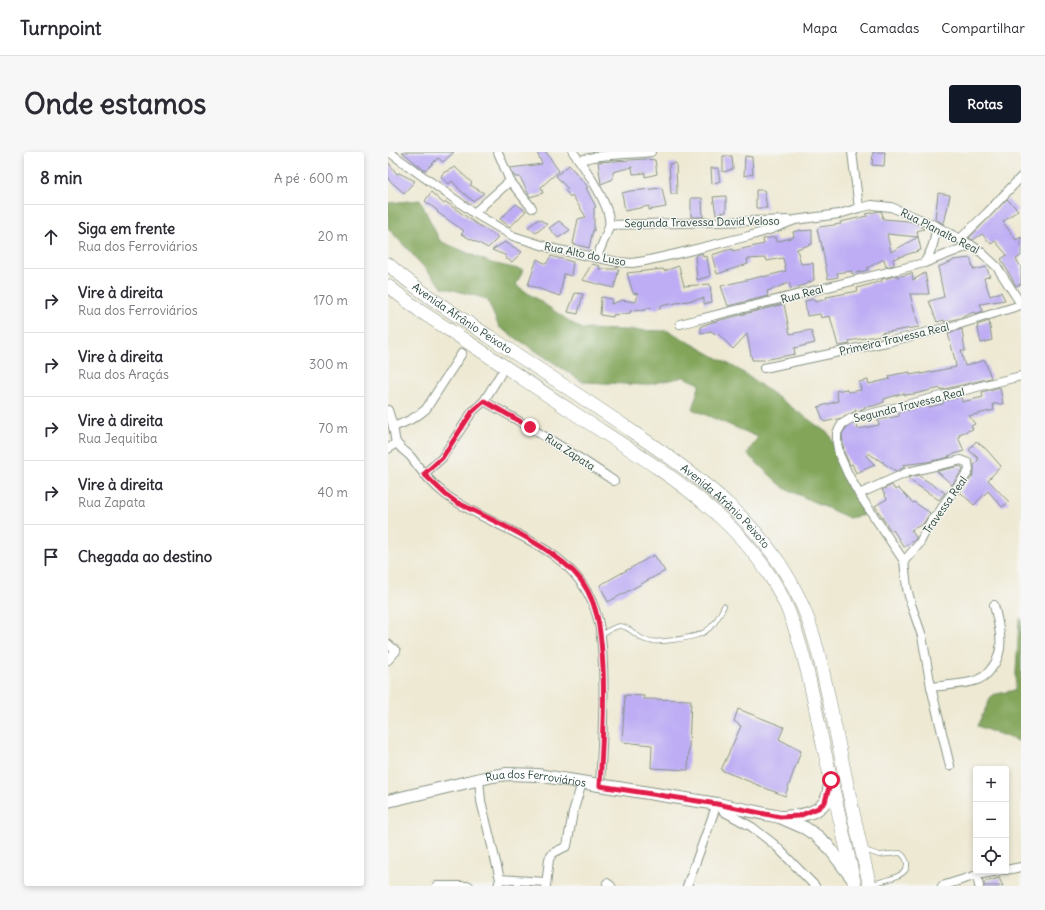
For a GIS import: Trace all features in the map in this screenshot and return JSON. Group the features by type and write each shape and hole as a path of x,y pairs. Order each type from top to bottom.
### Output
{"main road":[{"name":"Avenida Afrânio Peixoto","path":"388,264 424,293 671,457 714,491 737,512 756,532 774,555 789,578 805,611 824,677 869,885"},
{"name":"Avenida Afrânio Peixoto","path":"388,286 420,311 681,484 724,521 760,561 774,583 787,609 804,655 854,883"},
{"name":"Rua dos Ferroviários","path":"388,801 479,779 507,774 522,774 537,775 719,804 780,817 805,828 827,845 854,883"},
{"name":"Rua dos Ferroviários","path":"780,817 799,816 818,808 825,802 831,780"}],"street":[{"name":"Rua Alto do Luso","path":"389,152 474,213 518,238 554,249 618,262 632,263 645,261 749,236 795,220 850,211"},
{"path":"498,152 510,181 532,208"},
{"path":"573,152 580,160 605,205 610,225 597,257"},
{"path":"580,160 606,154 651,152"},
{"path":"852,152 859,208"},
{"path":"960,239 1021,177"},
{"path":"474,213 510,181"},
{"name":"Rua Planalto Real","path":"850,211 872,205 891,207 936,226 960,239 980,251 997,267 1021,304"},
{"name":"Segunda Travessa David Veloso","path":"610,225 795,220"},
{"path":"924,263 935,240 936,226"},
{"name":"Rua Real","path":"680,324 924,263 971,245"},
{"name":"Primeira Travessa Real","path":"764,368 891,341 957,324 1021,304"},
{"path":"393,427 412,420 426,409 462,353"},
{"path":"424,474 442,458 472,412 484,401 500,375"},
{"name":"Segunda Travessa Real","path":"950,766 931,687 922,636 907,588 904,561 859,494 848,474 839,454 837,443 838,433 842,424 850,419 1021,376"},
{"name":"Rua Zapata","path":"484,401 545,436 584,460 614,481"},
{"path":"388,410 396,443 407,453 424,474 445,494 456,502 549,552 574,572 585,587 598,616 601,635 604,704 600,786"},
{"path":"388,449 396,443"},
{"name":"Travessa Real","path":"859,494 916,470 961,460 968,463 969,470 967,474 932,519 919,544 904,561"},
{"path":"931,687 978,680 985,676 995,664 1001,650 1001,643 994,605"},
{"path":"388,644 396,650 388,660"},
{"path":"479,779 481,801 499,882 546,884 549,859 553,853 565,847 573,812 582,783"},
{"path":"687,886 719,804"},
{"path":"719,804 723,811 752,827 775,845 815,886"},
{"path":"1009,869 1021,867"},
{"path":"942,886 982,874"},
{"path":"977,875 980,886"},
{"path":"438,886 469,886"}],"lane":[{"path":"601,635 619,626 624,627 646,640 657,642 693,637 706,631 713,625 724,606"},
{"path":"860,848 879,856 900,853 904,856 907,863 907,868 903,874 869,885"}],"green space":[{"path":"420,200 440,241 491,263 523,270 516,285 581,329 669,331 741,371 829,434 865,515 849,518 784,488 747,454 758,437 692,409 700,384 684,377 645,385 583,382 499,327 487,299 442,287 388,228 388,203"},
{"path":"1021,618 1021,742 977,726 992,695 1015,690 1019,621"}],"building":[{"path":"402,152 454,152 443,162 438,158 426,170 424,170"},
{"path":"537,152 546,152 559,171 541,187 543,193 530,197 520,177 515,177 510,168 542,164"},
{"path":"873,152 885,152 884,166 872,165"},
{"path":"723,156 732,156 733,169 723,172"},
{"path":"745,156 752,157 753,174 744,176"},
{"path":"647,159 655,160 657,174 645,177 645,173 633,174 632,167 613,172 613,179 601,184 598,162"},
{"path":"388,162 397,174 399,173 415,181 404,193 388,179"},
{"path":"676,163 677,194 671,194 669,164"},
{"path":"569,165 588,187 586,188 596,207 594,208 594,231 593,230 589,248 573,244 578,219 586,217 572,195 570,197 565,190 568,189 556,176"},
{"path":"455,167 472,183 470,185 484,193 473,201 452,181 449,184 441,177 443,173"},
{"path":"711,168 718,168 720,181 712,184"},
{"path":"662,188 666,207 649,210 649,206 625,211 622,193"},
{"path":"756,190 764,190 767,208 756,208"},
{"path":"431,192 444,204 446,202 475,223 497,236 497,239 488,248 461,234 464,231 437,212 438,211 425,201"},
{"path":"938,193 950,195 944,224 935,219"},
{"path":"726,196 726,212 716,214 713,197"},
{"path":"691,198 702,198 703,217 691,217"},
{"path":"1007,199 1018,210 1003,222 1016,240 1021,237 1021,256 1016,259 1021,267 1021,284 1016,286 1001,259 1007,255 995,241 991,244 982,234 973,240 969,238"},
{"path":"516,204 526,211 510,227 500,219"},
{"path":"879,211 882,212 883,219 909,221 918,224 924,229 917,231 921,250 893,259 894,265 886,267 884,259 867,268 868,270 852,274 852,271 837,273 838,277 828,279 821,241 820,242 817,229 819,227 841,224 840,222 867,216 866,214","holes":["887,234 918,237 891,252"]},
{"path":"539,219 547,224 536,233 528,227"},
{"path":"559,221 570,230 558,238 549,228"},
{"path":"812,230 812,244 797,249 801,264 813,263 814,280 791,289 789,283 767,291 768,296 728,306 721,286 786,271 783,258 767,261 766,258 747,259 748,264 717,274 712,255 733,249 733,251 764,244 763,239 775,237 776,242 794,237 793,232"},
{"path":"505,242 522,252 512,262 505,258 507,256 492,250"},
{"path":"702,253 703,257 707,256 710,276 697,280 695,256"},
{"path":"551,256 573,262 571,276 564,274 560,296 528,285 537,259 546,264"},
{"path":"970,258 974,270 986,267 990,276 984,278 990,296 1001,292 1005,300 980,304 983,311 975,314 974,312 960,318 937,322 929,301 944,297 938,267 953,260"},
{"path":"592,264 600,266 599,269 619,269 614,288 582,280"},
{"path":"679,266 684,286 710,284 712,302 704,304 704,298 660,306 660,309 646,308 646,310 630,311 630,313 613,315 613,317 600,315 601,297 612,299 611,304 622,300 636,302 638,294 633,293 627,273 663,269 664,271"},
{"path":"912,273 913,280 925,273 929,294 910,294 919,327 881,333 881,335 849,341 850,344 838,346 830,316 821,318 820,314 807,316 805,301 814,299 815,302 827,299 826,297 858,291 857,288 882,281 882,279"},
{"path":"575,293 583,294 578,314 568,312"},
{"path":"784,304 790,334 811,330 815,343 794,348 795,354 764,360 752,360 747,334 733,349 718,334 717,335 711,331 701,333 701,326"},
{"path":"989,321 992,340 981,343 977,325"},
{"path":"962,329 965,351 961,351 965,366 985,360 991,378 941,390 941,388 904,395 904,393 884,399 884,402 874,406 855,410 856,411 842,418 824,422 818,407 838,401 836,391 846,389 848,392 861,390 859,382 868,380 869,384 890,379 889,376 898,374 910,372 910,375 921,374 956,367 948,333"},
{"path":"1000,387 1003,404 993,404 994,410 969,416 975,424 971,426 973,429 959,434 960,436 958,437 964,451 948,456 950,457 902,465 905,467 896,471 883,463 883,461 882,462 868,453 866,456 875,465 856,473 852,464 850,465 844,452 842,434 846,428 852,424 856,423 858,429 879,425 878,420 899,416 899,412 929,405 929,407 943,404 943,401 961,397 962,402 983,397 982,392"},
{"path":"976,441 986,449 1001,466 988,480 1009,502 1002,507 988,491 974,505 960,492 972,477 974,465 979,459 969,450"},
{"path":"961,466 963,469 952,485 937,471"},
{"path":"918,475 945,493 939,500 908,479"},
{"path":"892,485 895,490 898,488 913,503 914,502 930,513 923,524 911,530 916,537 915,540 904,547 893,530 891,531 875,506 887,499 882,490"},
{"path":"654,555 665,571 608,602 600,585"},
{"path":"625,695 644,696 644,699 691,700 688,770 651,768 652,745 622,742"},
{"path":"738,709 784,727 779,739 801,751 785,796 721,770 741,726 734,721"},
{"path":"999,878 1003,886 984,886 984,882"}],"route":[{"path":"530,427 484,401 472,412 442,458 424,474 445,494 456,502 549,552 574,572 585,587 598,616 601,635 604,704 600,786 717,804 780,817 799,816 818,808 825,802 831,780"}]}
